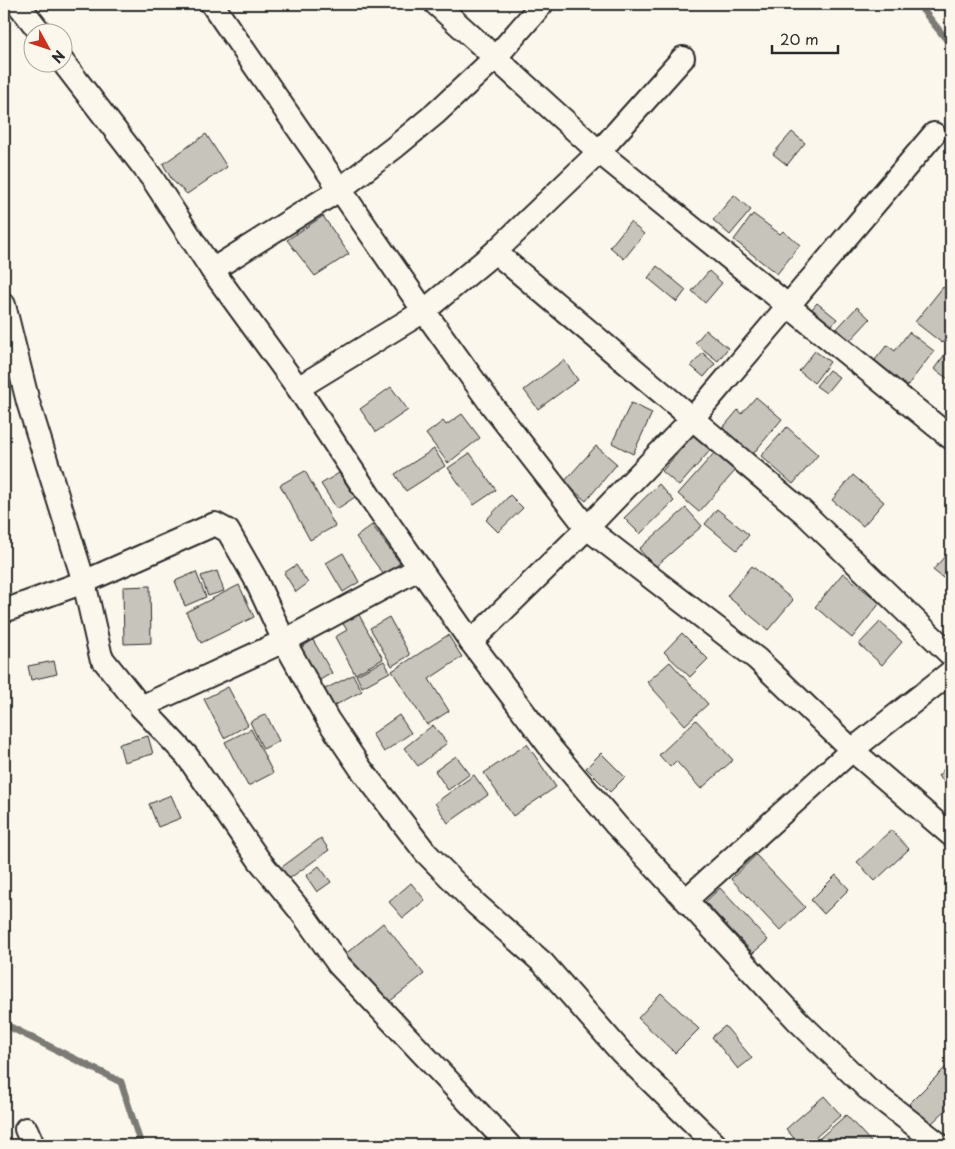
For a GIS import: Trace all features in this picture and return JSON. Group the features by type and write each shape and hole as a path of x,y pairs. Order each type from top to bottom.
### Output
{"street":[{"path":"18,4 32,22"},
{"path":"212,4 294,120 339,190 424,311 587,528 757,659 852,750 951,835"},
{"path":"436,4 599,152 951,438"},
{"path":"212,270 339,190 436,113 496,57 542,4"},
{"path":"298,388 424,311 495,252 599,152 683,58"},
{"path":"70,72 152,178 212,270 298,388 370,497 471,642 553,751 616,825 778,999 853,1074 940,1145"},
{"path":"471,642 587,528 693,418 934,134"},
{"path":"495,252 803,512 951,655"},
{"path":"4,305 28,402 84,582 101,656 140,707 187,756 259,860 339,965 509,1145"},
{"path":"4,610 84,582 215,524 222,526 228,531 255,578 284,641 328,720 361,769 426,853 476,904 543,963 621,1052 716,1145"},
{"path":"140,707 284,641 420,568"},
{"path":"686,899 852,750 951,672"}],"building":[{"path":"792,132 805,143 787,165 773,154"},
{"path":"206,134 227,167 187,194 172,180 163,164"},
{"path":"734,195 751,210 730,235 713,220"},
{"path":"753,214 780,234 783,231 800,245 777,274 734,240"},
{"path":"323,216 349,254 315,276 287,240"},
{"path":"630,222 644,234 624,259 610,247"},
{"path":"657,266 686,290 677,302 648,278"},
{"path":"709,271 722,283 705,303 692,291"},
{"path":"943,287 951,294 951,331 942,343 915,322"},
{"path":"817,303 837,319 827,331 808,314"},
{"path":"857,307 870,319 846,345 833,333"},
{"path":"706,330 728,348 718,361 695,343"},
{"path":"909,332 934,351 904,390 871,365 887,345 895,351"},
{"path":"951,346 951,381 934,369"},
{"path":"815,351 830,362 814,383 799,371"},
{"path":"703,353 715,364 704,377 691,366"},
{"path":"564,360 578,380 538,409 524,390"},
{"path":"829,370 839,377 826,393 816,386"},
{"path":"391,387 408,410 376,432 360,409"},
{"path":"756,397 782,419 752,455 721,430 738,410 741,414"},
{"path":"631,403 652,413 633,454 612,443"},
{"path":"462,414 480,438 448,463 426,434 443,421 446,425"},
{"path":"787,427 818,455 793,484 761,456"},
{"path":"697,431 714,446 679,486 662,471"},
{"path":"596,446 617,464 586,501 564,482"},
{"path":"434,449 445,466 406,491 395,474"},
{"path":"715,452 735,471 699,512 678,494"},
{"path":"470,453 496,490 474,505 448,468"},
{"path":"305,471 335,526 310,540 280,485"},
{"path":"339,473 355,497 337,509 321,484"},
{"path":"853,475 884,502 863,526 832,500"},
{"path":"659,484 674,501 640,534 624,518"},
{"path":"510,495 523,508 498,532 486,520"},
{"path":"686,508 702,526 655,567 639,549"},
{"path":"717,509 749,535 737,550 705,524"},
{"path":"372,525 400,563 384,575 356,537"},
{"path":"951,549 951,568 943,578 933,570"},
{"path":"343,553 359,582 343,592 326,563"},
{"path":"296,565 308,583 296,592 284,573"},
{"path":"752,566 793,600 768,630 727,596"},
{"path":"217,571 224,591 208,596 201,576"},
{"path":"196,572 206,597 185,606 175,581"},
{"path":"843,573 880,603 852,638 815,607"},
{"path":"239,585 254,617 201,643 186,612"},
{"path":"150,586 151,643 124,644 123,587"},
{"path":"358,613 383,659 355,674 335,637 347,630 342,622"},
{"path":"389,617 410,655 392,666 370,628"},
{"path":"880,622 902,642 882,665 859,644"},
{"path":"682,633 708,659 690,677 664,652"},
{"path":"448,635 462,657 429,679 449,711 427,725 392,671"},
{"path":"313,640 332,673 318,681 299,649"},
{"path":"54,661 57,674 31,680 28,666"},
{"path":"384,661 390,672 362,687 356,675"},
{"path":"670,662 708,704 685,725 647,682"},
{"path":"353,675 362,691 332,707 323,690"},
{"path":"228,687 248,725 224,738 204,699"},
{"path":"266,714 279,741 263,749 250,722"},
{"path":"399,715 411,733 384,752 372,734"},
{"path":"696,720 733,760 701,789 676,761 670,767 659,755"},
{"path":"433,725 447,743 418,766 404,748"},
{"path":"251,729 273,773 248,786 225,742"},
{"path":"148,736 153,754 124,762 119,744"},
{"path":"527,744 556,787 513,816 484,773"},
{"path":"601,753 625,777 610,792 586,768"},
{"path":"456,756 470,774 448,790 435,771"},
{"path":"951,761 951,788 938,776"},
{"path":"474,775 488,795 448,823 435,803"},
{"path":"171,795 181,818 158,827 149,804"},
{"path":"891,830 909,849 875,881 857,862"},
{"path":"321,838 329,850 286,881 278,870"},
{"path":"756,855 805,907 780,931 731,879"},
{"path":"319,866 331,882 317,892 306,876"},
{"path":"836,875 849,889 824,914 811,900"},
{"path":"411,883 425,900 403,918 389,902"},
{"path":"720,888 768,940 753,953 705,902"},
{"path":"383,923 424,974 384,1006 343,956"},
{"path":"661,993 699,1029 675,1053 638,1018"},
{"path":"725,1026 752,1058 738,1069 712,1037"},
{"path":"951,1062 951,1105 930,1125 909,1104"},
{"path":"824,1096 841,1115 807,1145 800,1145 786,1129"},
{"path":"846,1115 871,1142 867,1145 812,1145"}],"waterway":[{"path":"918,4 951,45"},
{"path":"4,1024 121,1082 141,1145"}]}
